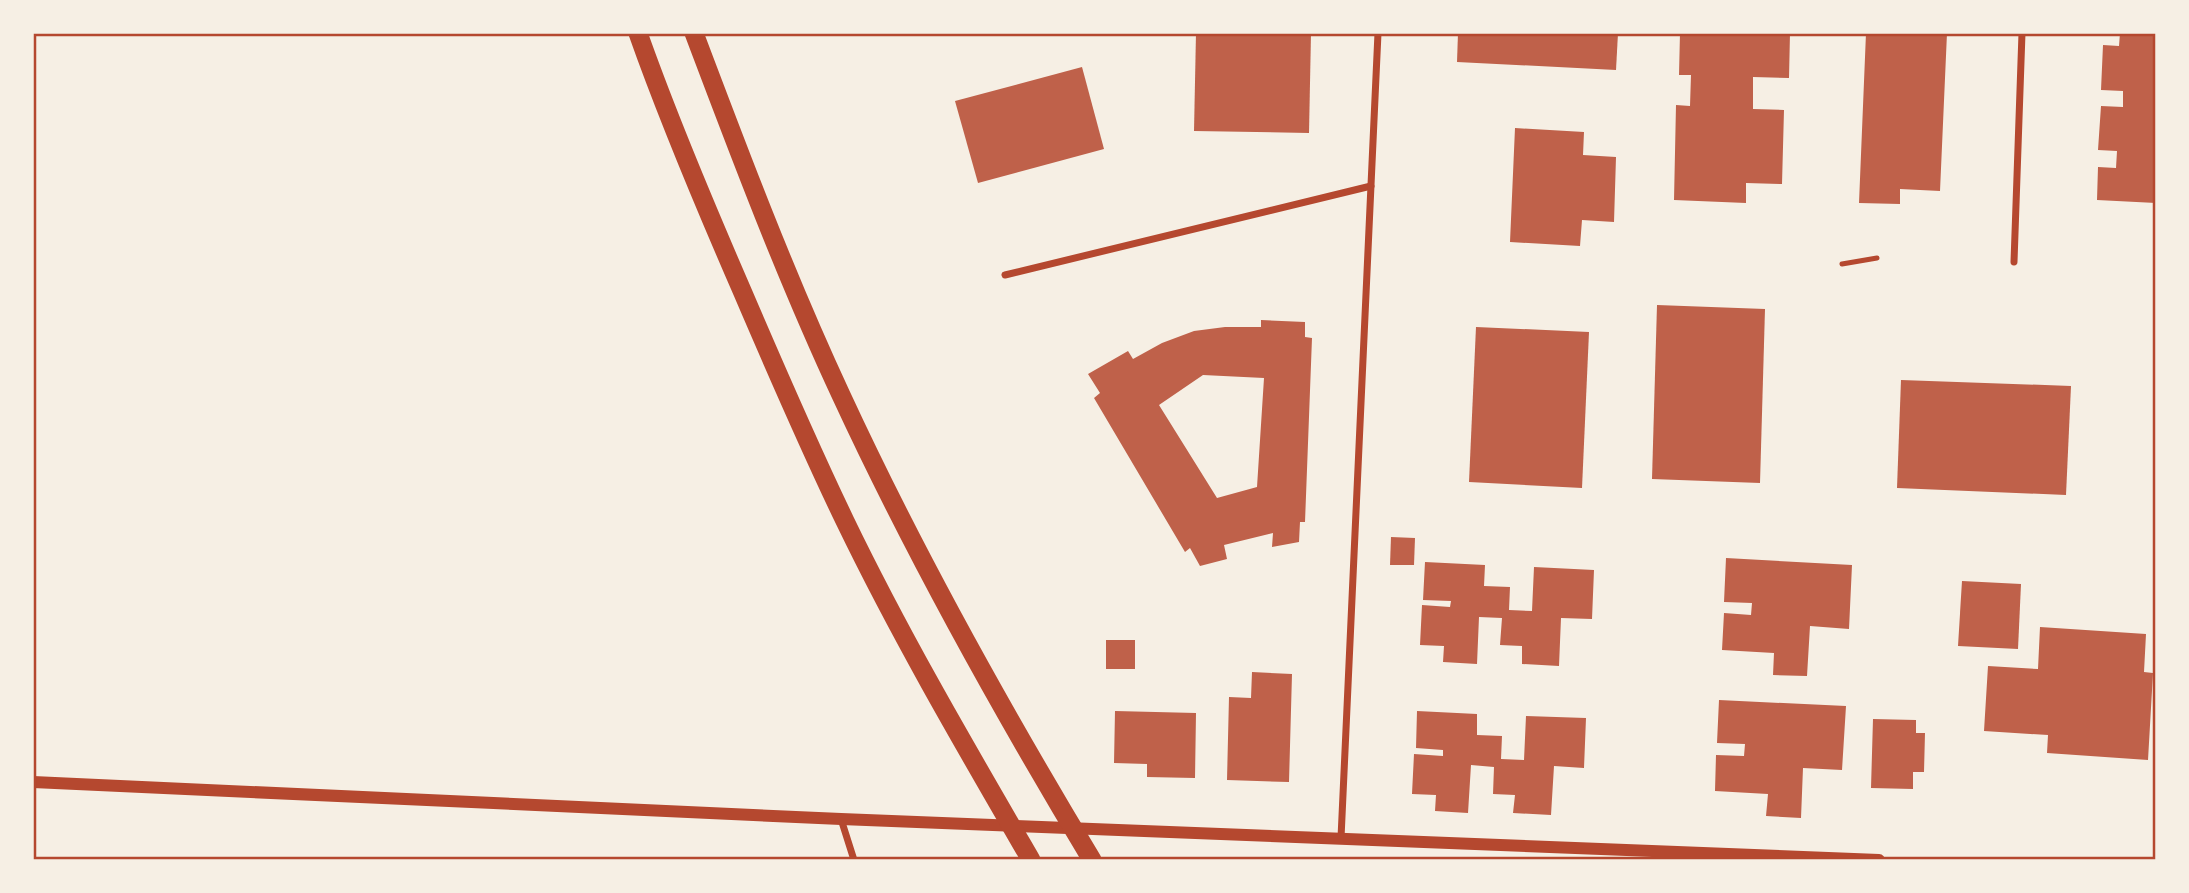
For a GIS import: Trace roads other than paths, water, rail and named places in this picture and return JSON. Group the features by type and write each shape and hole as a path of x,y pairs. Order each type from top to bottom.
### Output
{"highway":[{"path":"638,33 681,146 816,459 872,574 962,741 1031,860"},
{"path":"694,33 767,227 841,396 925,564 1011,723 1092,860"}],"street":[{"path":"1341,838 1378,33"},
{"path":"2014,261 2022,33"},
{"path":"1005,275 1371,186"},
{"path":"33,782 1879,860"},
{"path":"841,818 854,860"}],"lane":[{"path":"1842,264 1877,258"}]}
